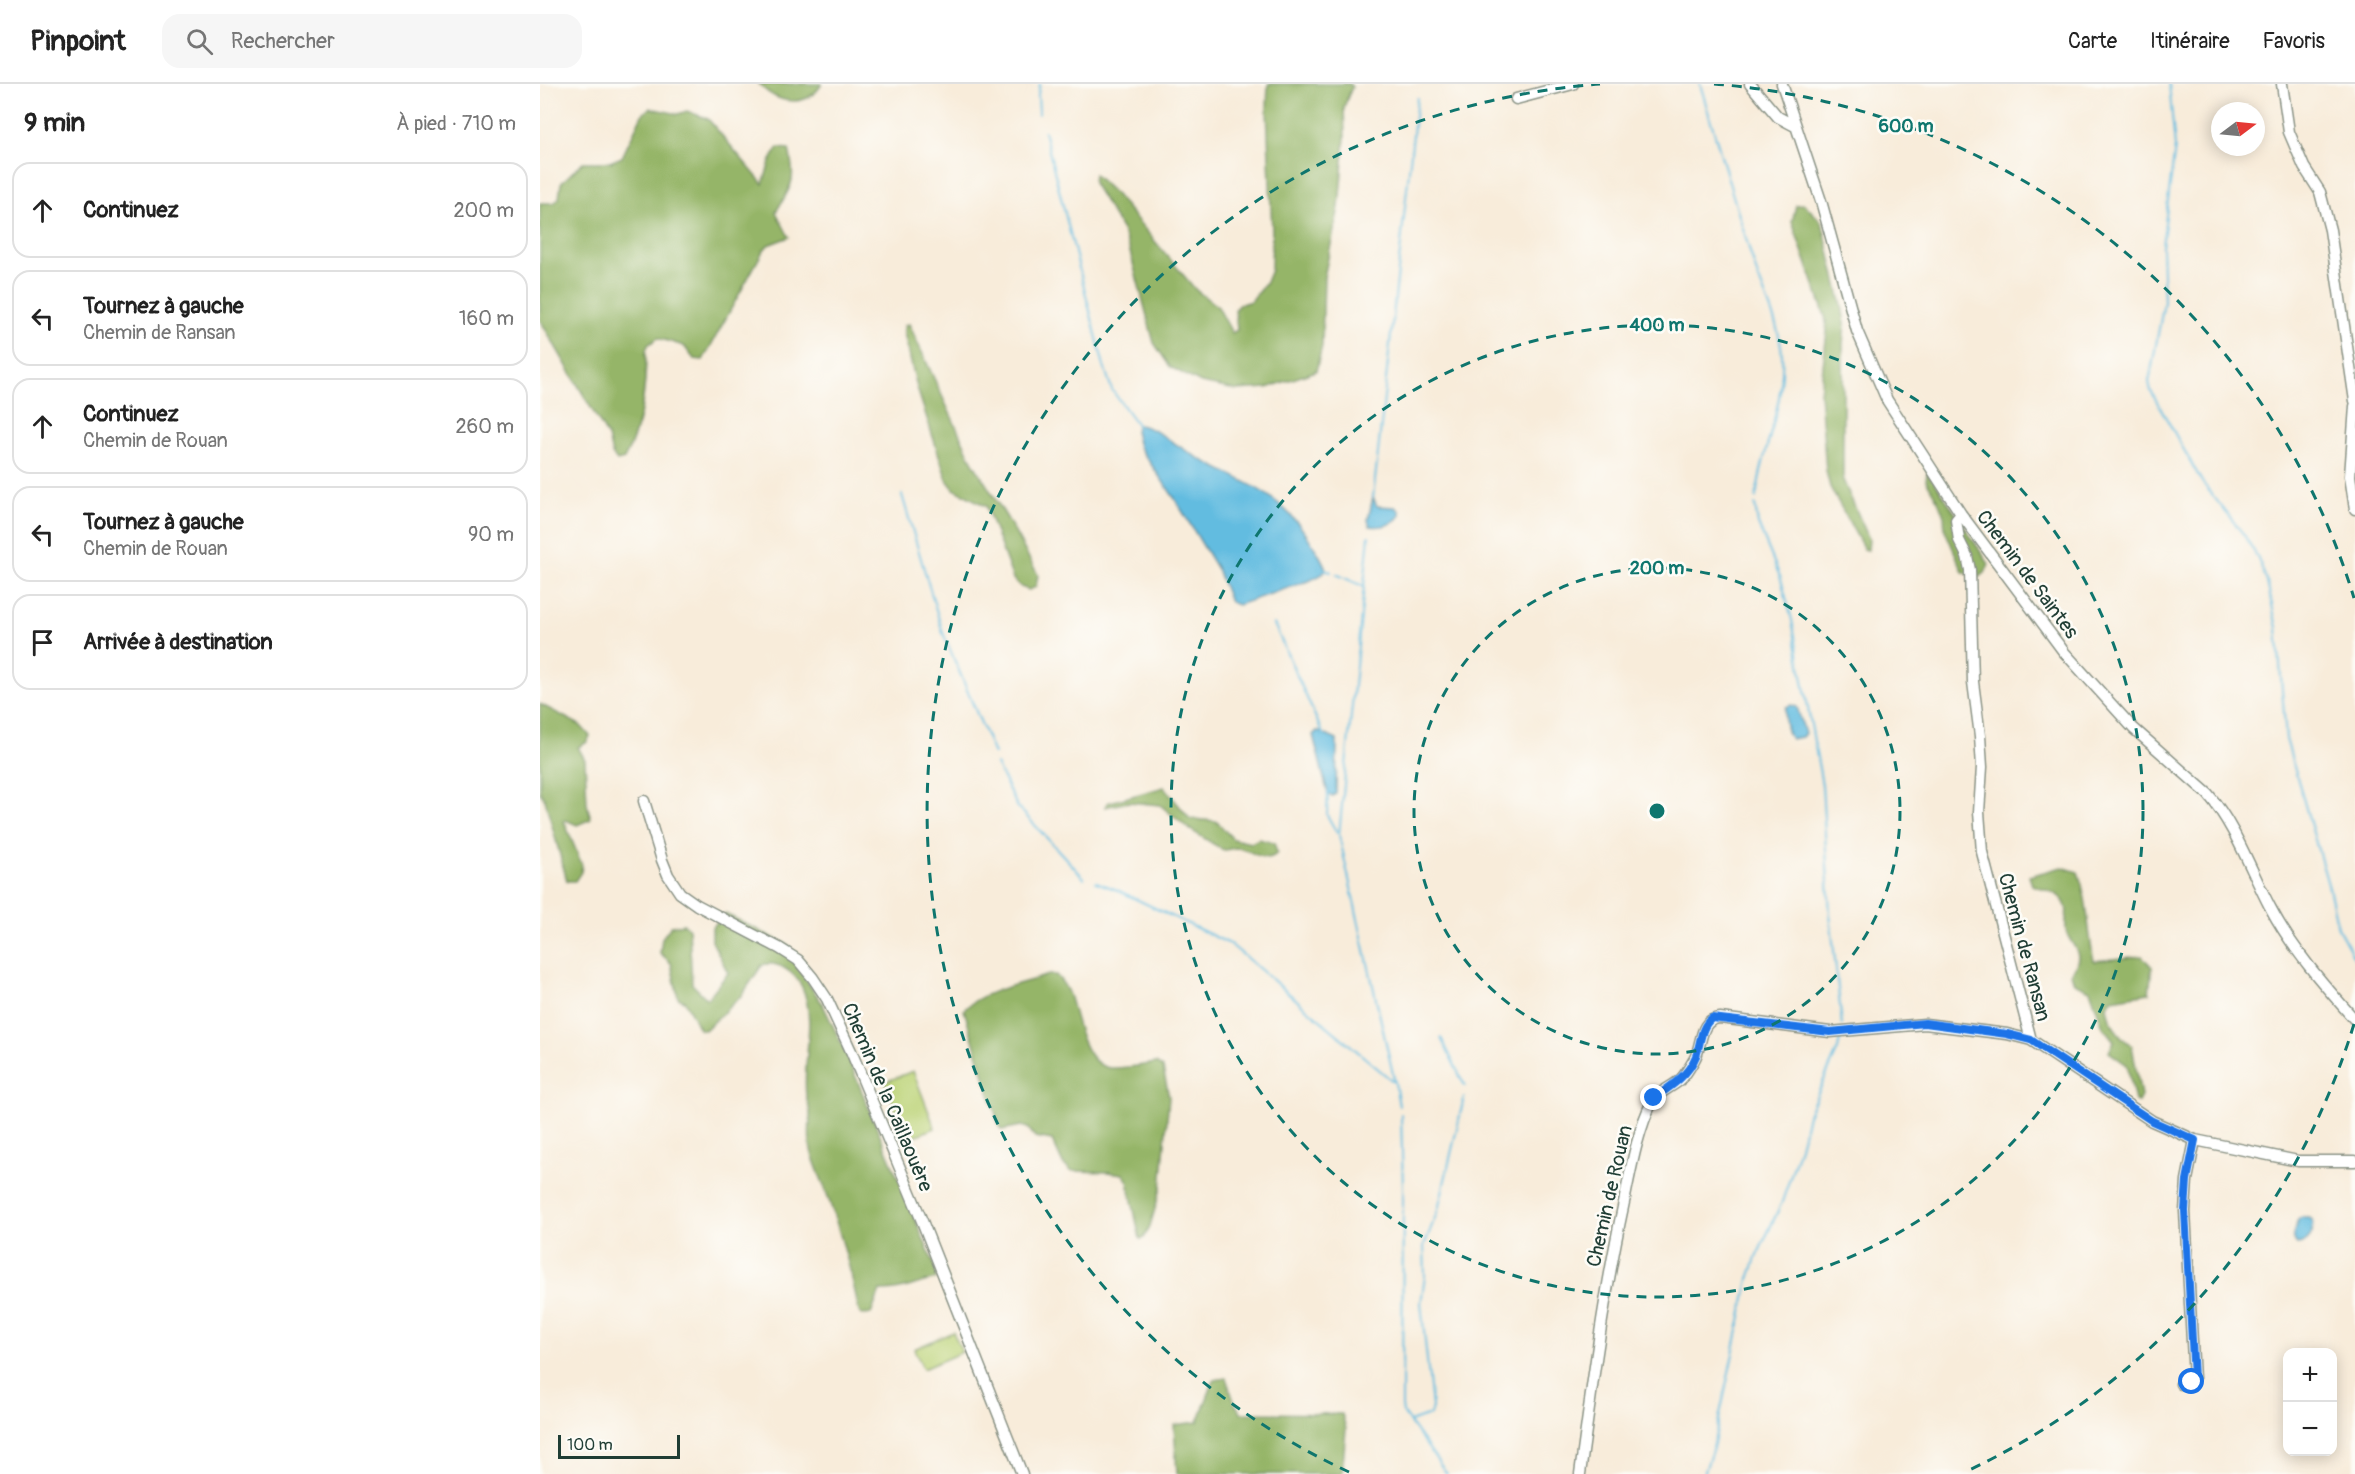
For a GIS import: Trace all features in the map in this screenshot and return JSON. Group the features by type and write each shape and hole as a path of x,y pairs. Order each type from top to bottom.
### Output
{"street":[{"path":"1516,99 1573,84"},
{"path":"1750,84 1778,117 1795,126"},
{"name":"Chemin de Saintes","path":"1782,84 1821,201 1848,304 1871,368 1887,400 1961,514 2064,652 2133,729 2208,794 2218,807 2229,824 2270,908 2300,956 2355,1020"},
{"path":"2282,84 2289,132 2304,167 2320,192 2330,230 2355,401"},
{"path":"2355,406 2350,476 2355,509"},
{"name":"Chemin de Ransan","path":"1961,514 1956,520 1970,570 1973,682 1981,746 1979,812 1982,852 2031,1040 2152,1121 2195,1140 2298,1161 2355,1161"},
{"name":"Chemin de la Caillaouère","path":"645,801 662,860 668,875 680,893 697,906 798,960 827,999 922,1221 1022,1474"},
{"name":"Chemin de Rouan","path":"1580,1474 1610,1265 1628,1181 1645,1118 1654,1098 1681,1079 1689,1068 1696,1057 1707,1022 1712,1018 1720,1018 1830,1032 1925,1023 2007,1034 2031,1040"},
{"path":"2181,1384 2189,1384 2194,1378 2185,1211 2187,1180 2195,1140"}],"green space":[{"path":"759,84 822,84 808,97 791,101 774,96"},
{"path":"1268,84 1350,84 1352,87 1344,107 1345,137 1339,207 1324,277 1322,346 1316,371 1267,388 1236,390 1201,383 1170,367 1154,343 1129,248 1122,230 1093,183 1094,174 1116,195 1196,290 1218,307 1232,333 1237,330 1235,310 1238,305 1251,301 1266,282 1271,270"},
{"path":"650,108 678,114 687,111 708,119 763,184 770,162 778,148 789,149 792,182 776,212 789,237 768,245 763,251 703,360 694,359 684,346 658,338 648,345 639,420 624,459 617,461 612,454 608,437 540,320 540,203 554,203 559,198 561,183 583,162 610,162 622,157 642,115"},
{"path":"1804,204 1822,222 1842,306 1845,324 1843,480 1869,539 1868,550 1864,549 1830,487 1826,471 1820,393 1827,331 1825,316 1792,222 1796,205"},
{"path":"909,324 972,461 1038,575 1036,587 1029,590 1021,587 1013,579 986,506 954,489 947,480 917,388 904,333 905,325"},
{"path":"1927,473 1989,564 1985,573 1979,577 1963,572 1945,530 1944,516 1939,503 1926,480"},
{"path":"540,704 580,725 590,736 586,743 578,747 585,760 587,804 591,819 577,825 564,821 582,865 581,872 575,881 567,881 545,800 540,792"},
{"path":"1164,787 1190,819 1216,821 1233,839 1251,843 1259,839 1274,843 1277,853 1268,858 1242,849 1223,850 1189,829 1160,805 1129,802 1105,807 1107,803"},
{"path":"2062,867 2078,872 2084,894 2094,961 2142,956 2152,967 2149,993 2112,999 2107,1006 2115,1029 2132,1046 2141,1096 2138,1102 2135,1101 2127,1065 2109,1052 2114,1041 2103,1027 2090,990 2074,983 2071,973 2078,956 2066,930 2065,903 2056,894 2032,885 2029,876"},
{"path":"726,914 788,945 795,964 822,1003 845,1051 936,1269 936,1279 902,1289 880,1291 871,1314 862,1315 859,1312 842,1240 811,1150 810,1112 805,1083 809,1027 802,987 785,968 774,964 762,965 742,995 705,1030 699,1029 685,1001 678,998 671,963 660,953 662,938 671,926 684,924 689,929 692,984 707,999 728,973 712,941 712,927"},
{"path":"1049,975 1056,975 1065,987 1082,1038 1093,1058 1100,1065 1115,1068 1156,1063 1163,1068 1169,1097 1161,1188 1150,1226 1144,1238 1140,1239 1128,1181 1123,1174 1071,1171 1063,1164 1052,1140 1035,1137 1028,1128 1021,1126 1002,1130 1000,1128 964,1010 971,1003 992,993"},
{"path":"913,1071 935,1128 907,1139 885,1082"},
{"path":"953,1332 962,1352 923,1369 914,1349"},
{"path":"1226,1378 1235,1404 1241,1413 1342,1414 1346,1429 1342,1474 1177,1474 1174,1425 1198,1422 1214,1380"}],"water":[{"path":"1137,425 1158,433 1193,455 1269,496 1295,520 1308,537 1326,569 1321,575 1311,580 1238,605 1230,602 1217,569 1175,499 1139,447 1135,431"},
{"path":"1373,497 1377,506 1395,507 1400,511 1400,516 1386,525 1370,526 1368,520"},
{"path":"1791,705 1797,707 1805,733 1802,737 1791,739 1786,728 1785,715 1786,707"},
{"path":"1317,731 1337,740 1336,793 1333,796 1328,794 1313,735"},
{"path":"2302,1217 2309,1217 2313,1221 2313,1230 2305,1242 2297,1244 2294,1232 2298,1220"}],"waterway":[{"path":"1039,114 1040,84"},
{"path":"1700,84 1755,268 1781,344 1780,392 1756,498"},
{"path":"2169,84 2175,147 2162,246 2164,302 2149,382 2151,391 2202,482 2244,535 2258,558 2267,582 2277,628 2286,739 2329,888 2338,928 2355,959"},
{"path":"1373,498 1417,98"},
{"path":"1044,131 1104,366 1112,390 1138,426"},
{"path":"902,495 943,633 994,754"},
{"path":"1755,505 1758,524 1781,579 1792,620 1822,785 1830,914 1842,1025"},
{"path":"1369,536 1339,835 1395,1083"},
{"path":"1325,569 1331,572"},
{"path":"1336,574 1363,586"},
{"path":"1274,624 1323,734"},
{"path":"996,764 1017,806 1084,878"},
{"path":"1328,791 1327,815 1337,833"},
{"path":"1096,882 1230,944 1395,1083 1399,1106"},
{"path":"1704,1474 1713,1447 1749,1279 1756,1258 1782,1202 1808,1115 1838,1049 1841,1034"},
{"path":"1441,1038 1465,1086"},
{"path":"1410,1422 1430,1415 1432,1407 1421,1303 1425,1276 1424,1246 1438,1210 1464,1098"},
{"path":"1401,1114 1402,1406 1403,1413 1447,1474"}],"route":[{"path":"1654,1098 1681,1079 1689,1068 1696,1057 1707,1022 1712,1018 1830,1032 1925,1023 2007,1034 2031,1040 2152,1121 2195,1140 2187,1180 2185,1211 2194,1378 2192,1382"}]}
